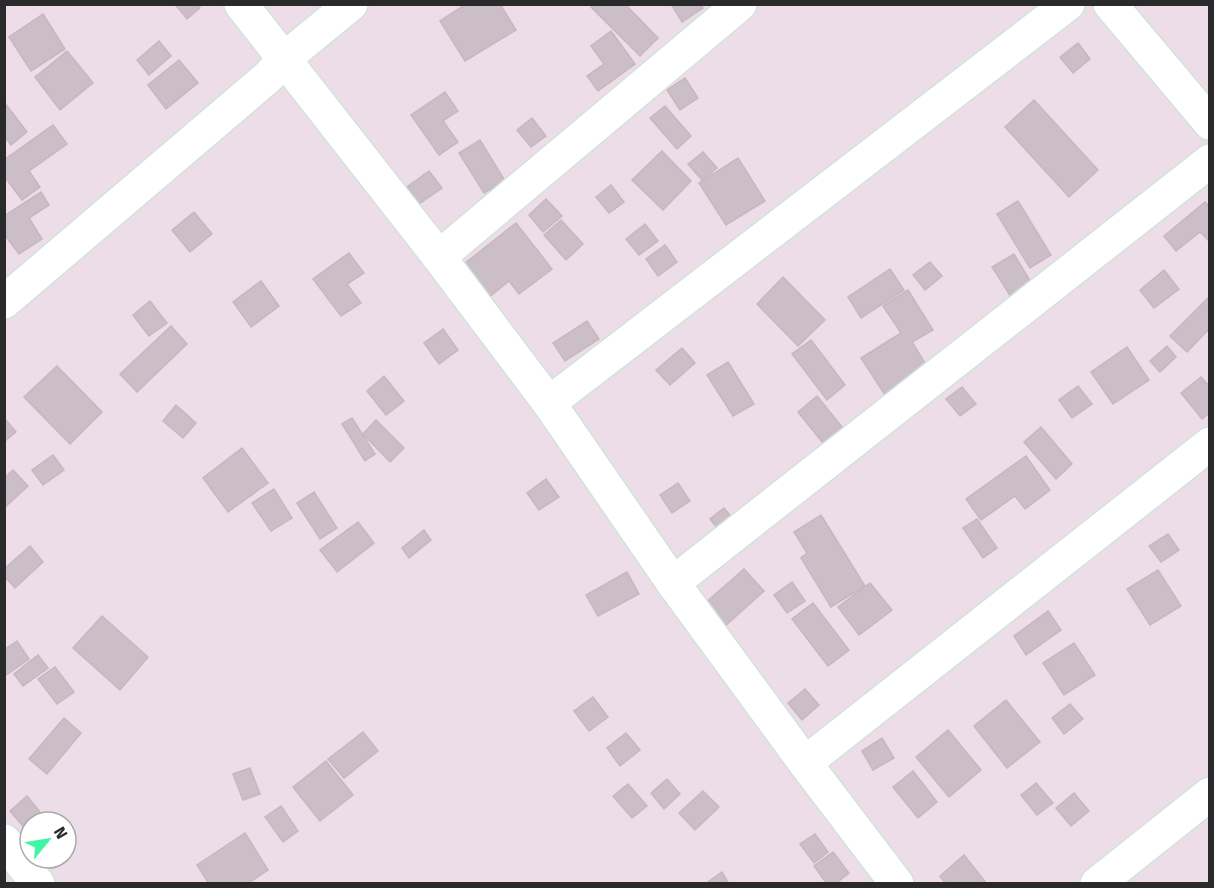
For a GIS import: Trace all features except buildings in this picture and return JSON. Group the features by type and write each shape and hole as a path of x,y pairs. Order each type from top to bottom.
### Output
{"street":[{"path":"241,4 439,257 549,403 674,583 805,763 897,884"},
{"path":"4,302 268,77 284,59 351,4"},
{"path":"439,257 740,4"},
{"path":"549,403 1068,4"},
{"path":"1110,4 1209,123"},
{"path":"674,583 1209,161"},
{"path":"805,763 1209,444"},
{"path":"1097,884 1209,794"},
{"path":"4,841 38,884"}]}
